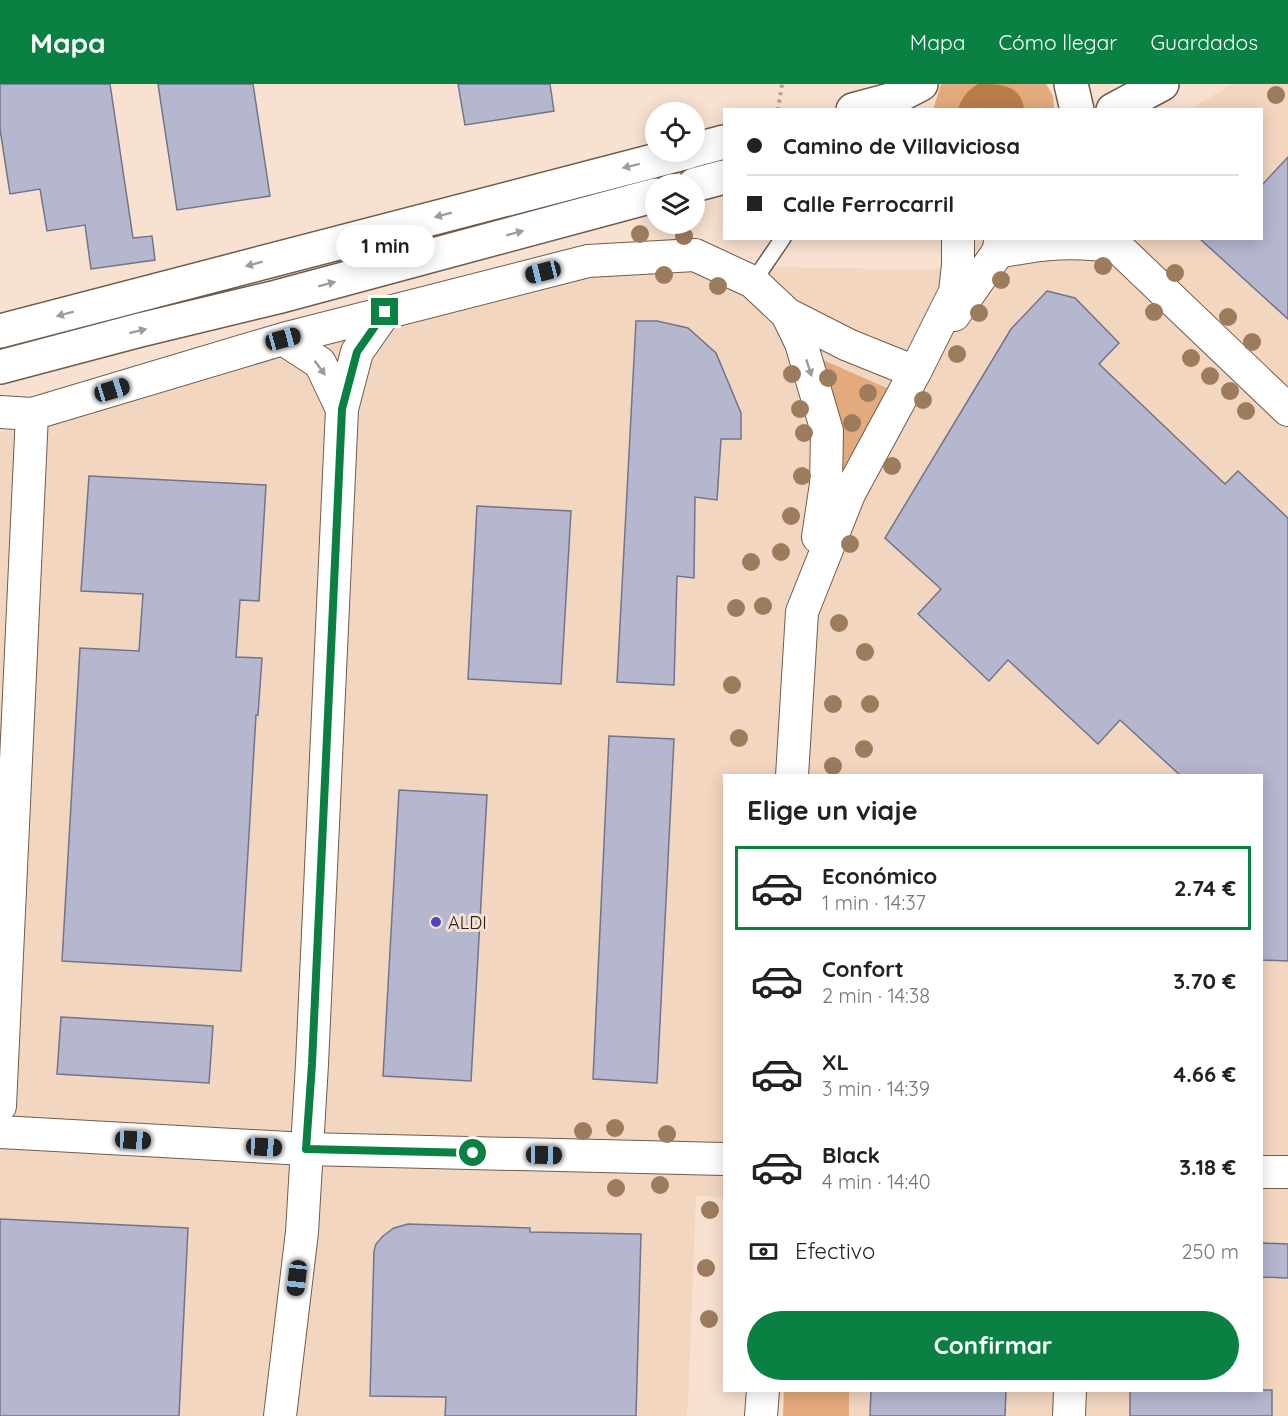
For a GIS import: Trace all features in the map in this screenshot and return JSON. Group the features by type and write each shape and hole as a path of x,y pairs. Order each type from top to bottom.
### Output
{"street":[{"path":"860,108 890,100 921,84"},
{"path":"917,108 921,84"},
{"path":"1071,84 1077,108"},
{"path":"1117,108 1162,84"},
{"path":"705,147 723,142"},
{"path":"0,331 650,162"},
{"path":"705,182 723,177"},
{"path":"0,368 140,330 289,294 645,198"},
{"path":"802,612 849,494 955,292 958,240"},
{"path":"915,372 1000,245 1114,241 1288,410"},
{"path":"0,412 32,414 283,339 588,261 695,255 753,282 787,314 848,345 915,372"},
{"path":"280,1416 302,1232 312,1064 342,409 357,352 385,312"},
{"path":"787,314 801,343 827,430 826,484 822,519 802,612 792,774"},
{"path":"283,339 320,363 342,409"},
{"path":"0,1106 32,414"},
{"path":"0,1132 306,1149 723,1159"},
{"path":"1263,1172 1288,1172"},
{"path":"761,1416 763,1392"},
{"path":"1069,1416 1070,1392"}],"lane":[{"path":"753,282 782,240"}],"path":[{"path":"778,108 782,84"}],"shaded area":[{"path":"941,84 1046,84 1053,96 1054,108 934,108"},
{"path":"978,84 1008,87 1018,95 1024,108 958,108 971,89"},
{"path":"1232,84 1288,84 1288,1416 849,1416 849,1392 1263,1392 1263,774 723,774 723,1197 696,1196 686,1416 0,1416 0,432 617,264 934,270 983,240 1263,240 1263,108 1193,108"},
{"path":"814,356 889,389 839,477"},
{"path":"784,1392 849,1392 849,1416 783,1416"}],"building":[{"path":"0,84 110,84 133,238 152,236 155,260 91,269 85,225 47,231 40,189 10,194 0,129"},
{"path":"158,84 253,84 270,196 177,210"},
{"path":"458,84 550,84 554,111 465,125"},
{"path":"1288,157 1288,319 1201,240 1263,240 1263,184"},
{"path":"1047,291 1075,298 1119,343 1099,364 1225,484 1238,471 1288,518 1288,961 1263,960 1263,774 1179,774 1120,720 1098,744 1008,660 989,681 918,614 941,589 885,538 1011,329"},
{"path":"636,321 657,321 688,328 716,353 741,413 741,439 721,439 717,500 695,497 694,578 677,576 674,685 617,682"},
{"path":"89,476 266,485 259,601 240,600 236,657 262,658 258,715 256,715 241,971 62,961 80,648 139,651 143,594 81,591"},
{"path":"477,506 571,511 561,684 468,679"},
{"path":"609,736 674,739 657,1083 593,1079"},
{"name":"ALDI","path":"399,790 487,795 471,1081 383,1076"},
{"path":"61,1017 213,1026 209,1083 57,1074"},
{"path":"0,1219 188,1228 179,1416 0,1416"},
{"path":"408,1224 530,1228 530,1232 641,1234 636,1416 445,1416 446,1397 370,1396 374,1251 376,1244 383,1236 394,1228"},
{"path":"1263,1243 1288,1244 1288,1278 1263,1277"},
{"path":"1263,1390 1272,1390 1272,1416 1130,1416 1130,1392 1263,1392"},
{"path":"871,1392 1006,1392 1005,1416 870,1416"}],"place":[{"name":"ALDI","path":"436,922"}],"route":[{"path":"385,312 357,352 342,409 312,1064 306,1149 473,1153"}]}
